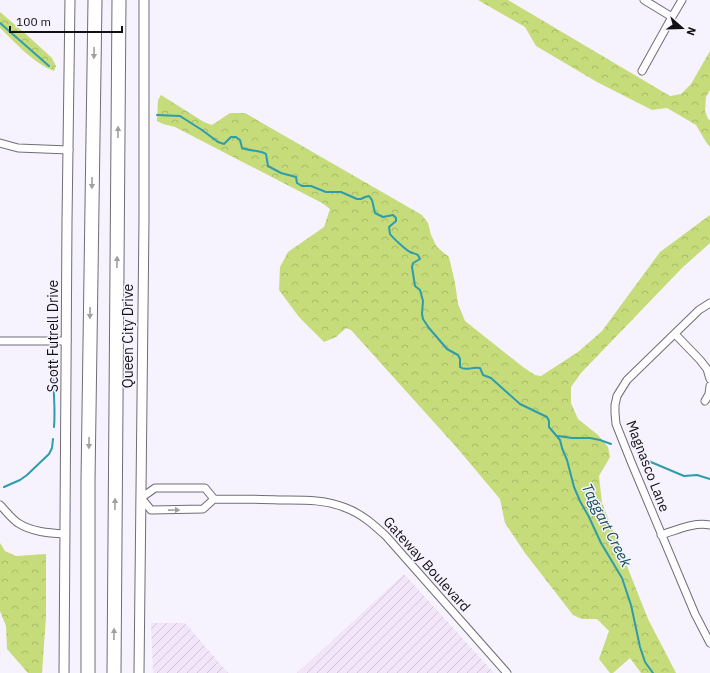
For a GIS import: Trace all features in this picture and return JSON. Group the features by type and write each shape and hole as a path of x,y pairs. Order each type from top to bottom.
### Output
{"highway":[{"path":"88,673 88,481 95,0"},
{"path":"114,673 119,0"}],"street":[{"name":"Scott Futrell Drive","path":"64,673 70,0"},
{"name":"Queen City Drive","path":"139,673 144,219 144,0"},
{"path":"644,0 672,17"},
{"path":"642,71 682,0"},
{"path":"0,143 18,148 69,150"},
{"name":"Magnasco Lane","path":"710,303 699,310 628,380 617,396 615,405 616,424 661,535 695,614 710,643"},
{"path":"675,334 700,360 707,370 710,379"},
{"path":"0,341 67,341"},
{"path":"705,402 709,394 710,386"},
{"path":"155,488 205,488 214,499 203,509 151,510 141,498 155,488"},
{"name":"Gateway Boulevard","path":"214,499 323,501 345,507 359,514 386,536 507,673"},
{"path":"0,505 18,523 26,527 43,532 65,534"},
{"path":"661,535 698,524 710,525"}],"shaded area":[{"path":"404,574 494,673 297,673"},
{"path":"151,623 185,623 228,673 153,673"}],"green space":[{"path":"478,0 508,0 670,96 681,94 691,84 710,51 710,90 706,97 705,111 708,119 710,120 710,147 696,125 667,108 652,110 597,82 536,46 525,27"},
{"path":"0,12 52,58 56,66 54,71 32,58 0,28"},
{"path":"161,95 204,122 212,125 230,113 245,113 422,215 428,223 431,235 437,247 449,257 458,304 465,321 535,375 541,376 578,352 602,331 660,252 710,215 710,243 682,268 581,373 571,387 571,403 578,419 598,435 608,447 610,457 599,476 602,503 648,619 676,673 641,673 630,658 613,673 610,673 599,659 609,631 597,619 582,619 573,615 525,553 505,523 500,499 458,449 351,330 346,328 336,337 324,342 299,317 279,290 280,267 288,252 324,227 330,209 322,203 175,127 157,121 158,100"},
{"path":"0,543 5,551 16,556 46,554 46,617 42,673 28,673 7,649 6,626 0,611"}],"waterway":[{"name":"Taggart Creek","path":"0,23 49,66"},
{"name":"Taggart Creek","path":"157,115 180,116 218,142 224,144 231,137 236,137 240,140 242,148 266,154 268,166 281,173 296,177 297,183 302,186 311,186 326,192 341,192 357,199 369,196 372,200 375,213 383,217 393,215 396,218 396,221 389,227 390,234 408,251 417,254 420,259 413,263 412,267 415,286 420,290 423,301 423,319 429,328 447,349 458,355 460,359 460,367 465,369 480,368 483,375 491,378 520,404 547,417 549,427 560,440 574,487 580,501 601,543 622,578 631,605 640,647 645,662 653,673"},
{"path":"53,360 55,410 54,427"},
{"path":"558,436 590,438 611,444"},
{"path":"4,487 27,475 49,454 52,448 53,439"},
{"path":"639,457 684,476 697,475 710,479"}]}
